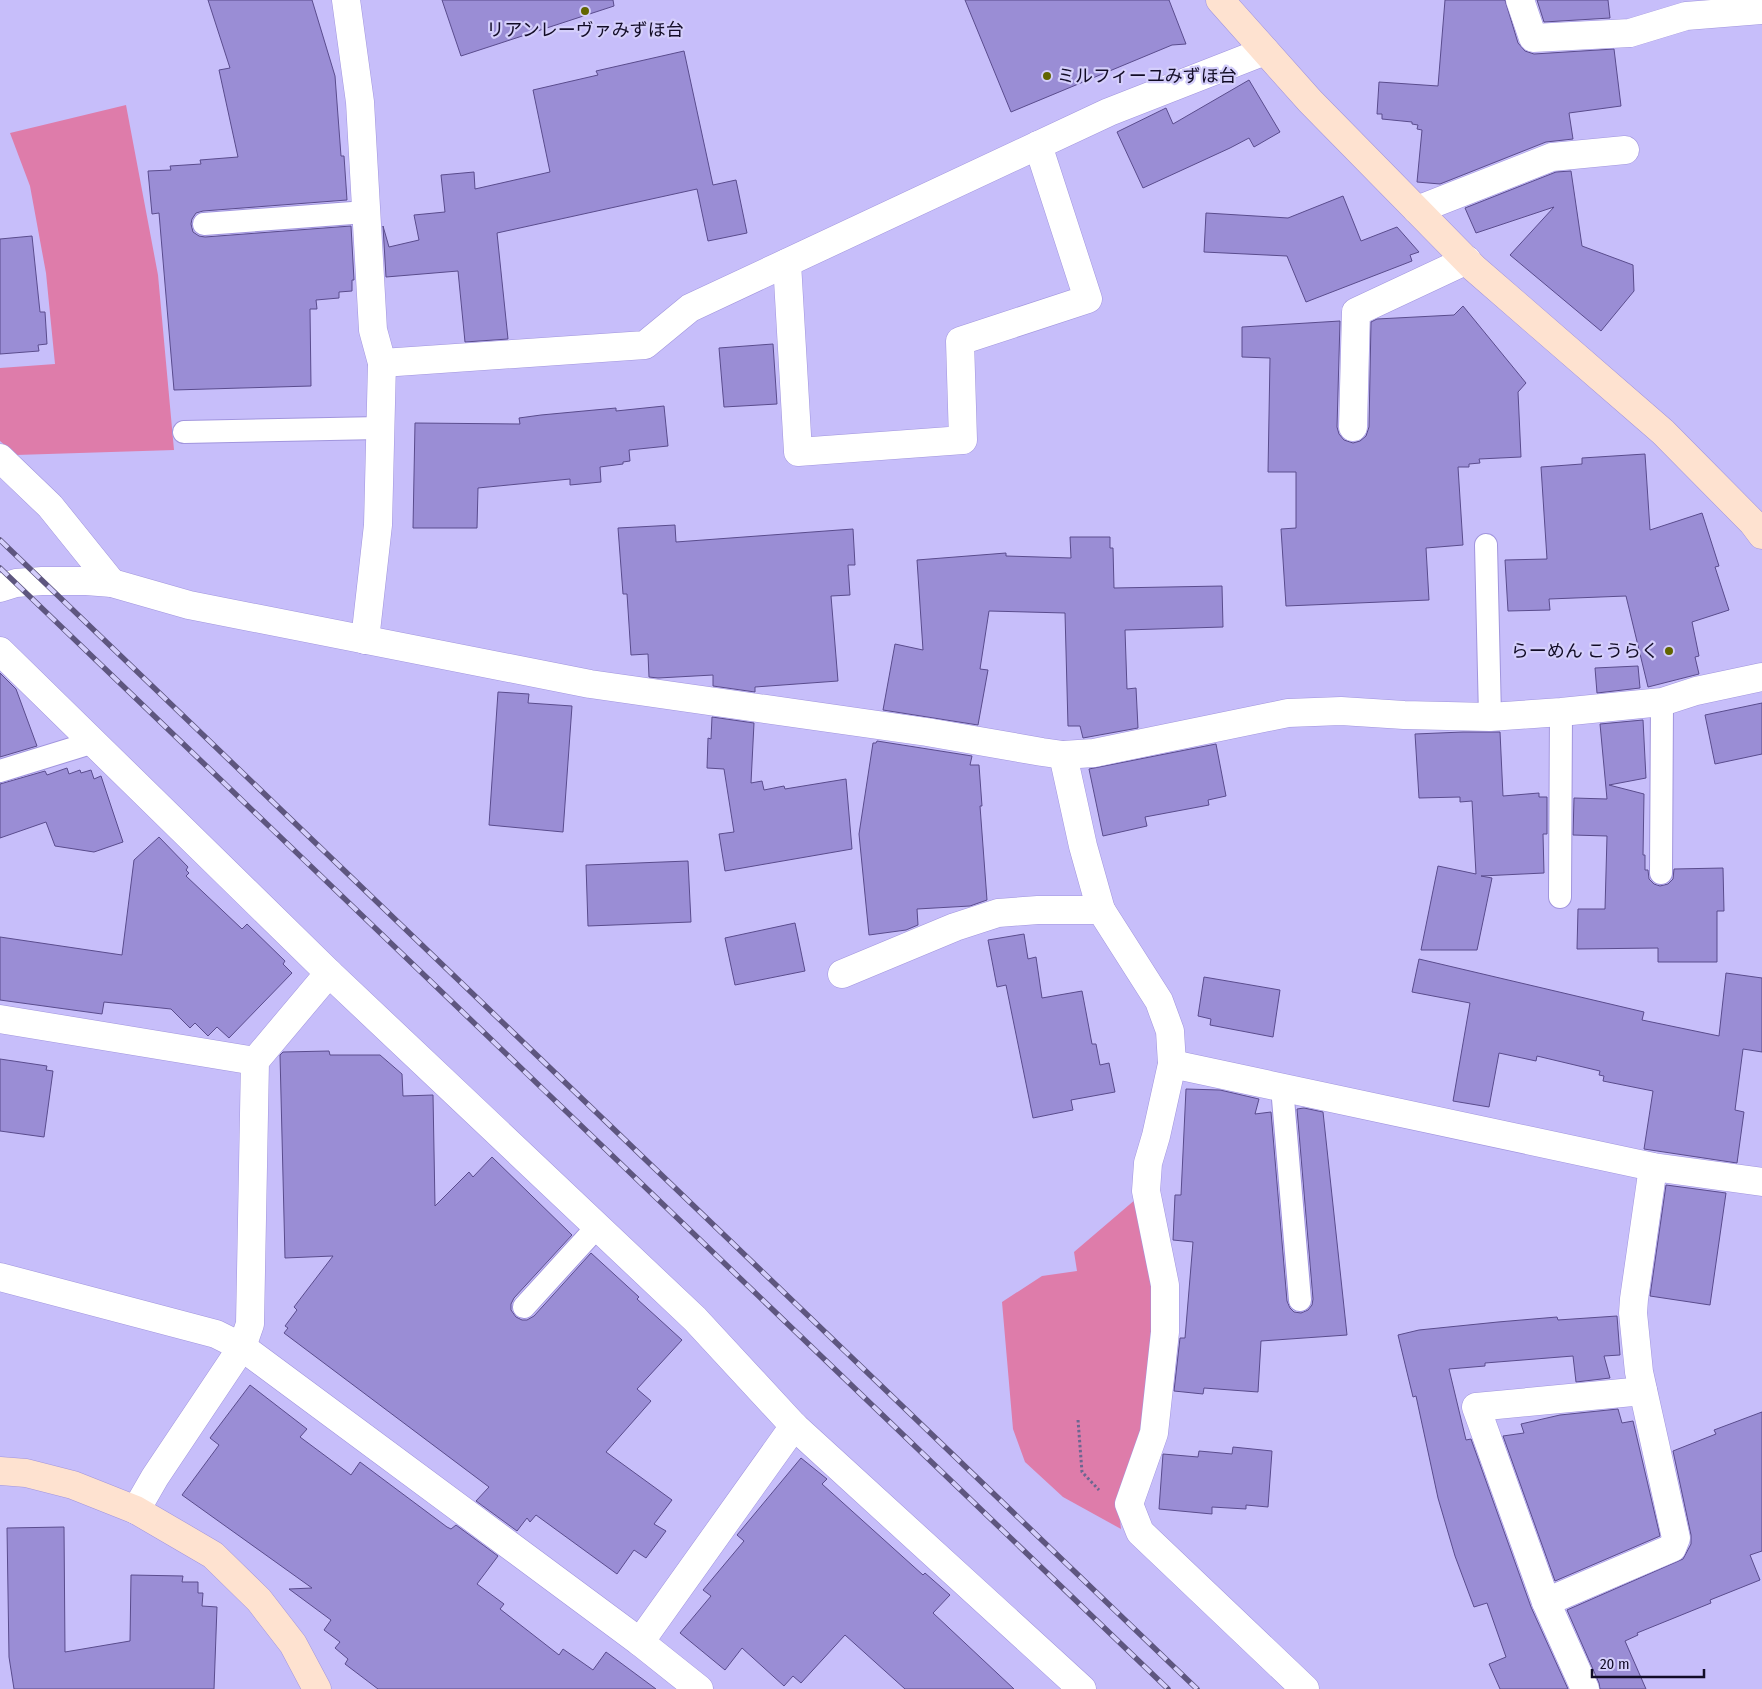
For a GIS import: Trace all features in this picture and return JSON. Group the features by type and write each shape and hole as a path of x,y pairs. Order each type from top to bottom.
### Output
{"street":[{"path":"346,0 360,102 372,330 382,363 378,525 365,640"},
{"path":"1220,0 1310,101 1467,260 1663,432 1753,523 1762,535"},
{"path":"1520,0 1533,38 1630,33 1686,16 1762,10"},
{"path":"382,363 644,345 690,308 787,262 1108,112 1265,51"},
{"path":"787,262 798,452 963,440 960,340 1088,299 1038,145"},
{"path":"1417,210 1552,157 1625,150"},
{"path":"1353,427 1356,312 1467,260"},
{"path":"0,458 50,506 112,583"},
{"path":"0,588 42,581 112,583 189,605 590,684 927,732 1063,755 1094,753 1288,713 1341,711 1490,718 1662,702 1762,677"},
{"path":"0,651 328,974 696,1318 794,1426 1082,1689"},
{"path":"1063,755 1083,846 1101,910 1159,1001 1170,1031 1172,1064 1148,1163 1146,1191 1164,1285 1165,1332 1154,1433 1128,1504 1140,1532 1305,1689"},
{"path":"842,974 955,927 998,913 1038,910 1101,910"},
{"path":"136,1510 155,1477 242,1347 250,1324 255,1061 328,974"},
{"path":"0,1019 255,1061"},
{"path":"1172,1064 1653,1167 1762,1182"},
{"path":"1546,1602 1672,1548 1676,1538 1639,1372 1633,1313 1653,1167"},
{"path":"0,1277 216,1334 242,1347 640,1642 699,1689"},
{"path":"1585,1689 1546,1602 1476,1407 1644,1391"},
{"path":"640,1642 794,1426"},
{"path":"0,1471 26,1473 74,1485 136,1510 213,1555 252,1593 293,1644 317,1689"}],"lane":[{"path":"204,224 366,212"},
{"path":"184,432 380,428"},
{"path":"1486,545 1490,718"},
{"path":"1661,873 1662,702"},
{"path":"1560,897 1561,712"},
{"path":"0,771 94,742"},
{"path":"1282,1087 1300,1300"},
{"path":"524,1307 597,1227"}],"path":[{"path":"1078,1420 1082,1472 1096,1488 1134,1518"}],"shaded area":[{"path":"126,105 158,275 174,450 16,455 0,441 0,368 55,364 46,273 30,186 10,133"},
{"path":"1136,1199 1155,1310 1145,1426 1118,1501 1121,1529 1063,1497 1025,1462 1013,1429 1002,1302 1042,1276 1077,1271 1074,1252"}],"building":[{"path":"208,0 312,0 335,76 341,156 344,156 347,200 203,211 196,213 191,224 193,232 205,237 351,226 354,280 352,280 352,291 339,292 339,298 316,300 317,309 310,309 311,386 174,390 159,213 152,214 148,171 171,170 170,166 201,164 200,160 238,157 219,70 230,68"},
{"path":"442,0 613,0 614,6 461,56"},
{"name":"ミルフィーユみずほ台","path":"965,0 1169,0 1186,44 1172,45 1011,112"},
{"path":"1445,0 1505,0 1518,43 1525,51 1534,54 1614,49 1621,106 1569,113 1573,139 1546,142 1440,184 1417,182 1422,130 1417,129 1418,125 1412,124 1412,122 1382,119 1382,114 1377,114 1379,82 1438,86"},
{"path":"1537,0 1608,0 1610,18 1544,22"},
{"path":"684,51 713,185 736,180 747,233 708,241 697,189 497,233 508,339 465,342 458,271 386,277 383,226 389,247 419,240 414,215 445,212 441,175 474,172 475,189 550,172 533,90 598,75 596,71"},
{"path":"1249,80 1280,132 1254,147 1249,138 1143,188 1117,132 1166,108 1173,124"},
{"path":"1571,171 1582,246 1633,265 1634,291 1601,331 1510,255 1554,207 1476,233 1465,208 1556,172"},
{"path":"1343,196 1361,241 1397,227 1419,252 1410,255 1412,261 1306,302 1287,256 1204,252 1206,213 1288,218"},
{"path":"32,236 40,312 45,312 47,344 38,345 39,351 0,354 0,239"},
{"path":"1463,306 1526,383 1518,392 1521,457 1479,459 1480,463 1469,464 1469,467 1458,467 1463,545 1426,548 1429,600 1286,606 1281,529 1296,528 1296,472 1268,472 1270,358 1242,357 1242,327 1340,321 1337,427 1339,434 1344,440 1353,443 1360,441 1366,436 1369,427 1371,322 1377,319 1454,315"},
{"path":"773,344 777,404 724,407 719,348"},
{"path":"664,406 668,446 629,450 630,461 623,462 623,464 600,467 601,482 570,485 570,479 478,488 477,528 413,528 415,423 520,424 519,418 541,415 616,408 616,411"},
{"path":"1645,454 1650,530 1702,513 1719,566 1715,567 1729,610 1692,622 1699,656 1695,657 1699,674 1648,687 1626,596 1549,599 1550,610 1508,611 1505,560 1547,559 1541,467 1582,464 1582,458"},
{"path":"675,525 676,542 853,529 855,565 848,565 850,595 831,596 838,681 755,687 755,692 713,686 713,675 649,677 648,654 631,655 627,594 623,594 618,528"},
{"path":"1070,537 1110,537 1110,548 1113,548 1114,588 1222,586 1223,627 1125,630 1127,689 1136,688 1138,728 1083,738 1080,726 1068,726 1065,613 989,611 980,669 988,670 978,725 883,710 895,644 923,650 917,560 1006,553 1006,556 1071,558"},
{"path":"1638,666 1640,688 1597,693 1595,668"},
{"path":"0,673 16,689 37,746 0,757"},
{"path":"498,692 529,694 528,703 572,706 563,832 489,825"},
{"path":"1762,703 1762,754 1715,764 1705,715"},
{"path":"712,717 754,723 751,783 762,781 764,790 784,786 785,789 846,779 852,849 725,871 719,834 734,832 724,769 707,768 708,738 711,739"},
{"path":"1643,720 1646,778 1609,785 1644,794 1643,855 1645,855 1645,870 1648,870 1649,879 1654,884 1660,886 1668,884 1673,879 1674,869 1723,868 1724,911 1717,911 1717,962 1658,962 1658,948 1577,949 1578,909 1605,909 1607,836 1573,835 1574,798 1607,799 1600,724"},
{"path":"1500,732 1503,796 1539,793 1539,797 1547,797 1547,834 1543,834 1544,873 1481,876 1492,878 1477,950 1421,950 1438,866 1476,874 1472,801 1460,802 1460,797 1419,798 1415,734"},
{"path":"877,741 972,756 970,765 979,765 987,900 970,906 917,909 918,925 906,930 869,935 859,834 873,743"},
{"path":"1216,744 1226,796 1208,800 1209,805 1145,817 1147,826 1103,836 1089,769"},
{"path":"67,768 69,774 80,770 81,773 91,770 94,779 101,776 123,842 94,852 55,846 46,822 0,838 0,784 45,771 47,775"},
{"path":"159,837 188,867 186,870 189,873 186,876 242,929 247,924 285,961 283,964 292,973 229,1038 217,1027 208,1036 195,1023 190,1028 171,1009 104,1002 102,1014 0,1000 0,937 122,955 134,860"},
{"path":"688,861 691,922 588,926 586,865"},
{"path":"795,923 805,971 735,985 725,938"},
{"path":"1024,934 1028,959 1036,957 1042,998 1082,991 1092,1044 1096,1044 1100,1065 1109,1063 1115,1092 1071,1100 1073,1110 1033,1118 1006,985 997,987 988,940"},
{"path":"1419,959 1644,1012 1642,1020 1719,1036 1726,973 1762,978 1762,1052 1743,1049 1735,1110 1744,1112 1737,1163 1644,1149 1653,1091 1603,1081 1604,1076 1599,1075 1600,1071 1537,1056 1536,1061 1499,1053 1489,1107 1453,1101 1470,1003 1412,992"},
{"path":"1204,977 1280,990 1273,1037 1210,1025 1211,1019 1198,1016"},
{"path":"329,1051 330,1055 380,1055 402,1074 403,1096 433,1095 435,1206 469,1172 473,1177 492,1157 572,1235 514,1298 511,1310 516,1317 527,1320 534,1316 591,1253 682,1340 637,1389 651,1401 606,1452 672,1500 654,1524 666,1531 646,1558 634,1550 617,1574 536,1515 530,1522 527,1518 517,1531 476,1501 489,1487 284,1333 288,1328 285,1326 297,1310 294,1307 333,1256 285,1258 280,1055 283,1052"},
{"path":"0,1059 47,1066 46,1070 53,1071 44,1137 0,1131"},
{"path":"1186,1089 1220,1090 1259,1099 1255,1114 1271,1112 1287,1301 1294,1312 1301,1313 1308,1310 1312,1305 1313,1299 1297,1109 1304,1108 1323,1112 1347,1335 1261,1341 1258,1392 1204,1388 1203,1394 1174,1391 1180,1338 1185,1338 1193,1242 1173,1240 1175,1195 1181,1195"},
{"path":"1666,1185 1726,1193 1710,1305 1650,1296"},
{"path":"1617,1316 1620,1355 1604,1356 1610,1378 1576,1382 1573,1356 1485,1363 1485,1366 1449,1369 1466,1440 1471,1439 1531,1607 1568,1689 1500,1689 1489,1664 1506,1657 1487,1603 1474,1607 1455,1556 1438,1498 1416,1396 1413,1397 1398,1335 1419,1330 1498,1322 1557,1317 1558,1320"},
{"path":"250,1385 307,1429 300,1437 351,1475 360,1462 447,1527 451,1529 456,1525 498,1556 477,1584 504,1604 500,1609 559,1655 563,1649 593,1670 606,1652 656,1689 378,1689 345,1664 348,1659 335,1648 340,1642 324,1630 331,1620 289,1589 312,1588 182,1495 219,1445 210,1438"},
{"path":"1618,1409 1622,1423 1633,1421 1660,1536 1555,1581 1503,1436 1524,1433 1521,1424 1560,1415"},
{"path":"1762,1412 1762,1551 1750,1555 1760,1580 1710,1600 1711,1603 1637,1633 1638,1635 1625,1641 1646,1689 1600,1689 1567,1610 1683,1559 1691,1544 1691,1535 1673,1451 1716,1434 1714,1430"},
{"path":"1233,1447 1272,1451 1268,1507 1246,1505 1246,1509 1212,1507 1212,1514 1159,1509 1163,1454 1198,1457 1199,1451 1232,1454"},
{"path":"801,1458 827,1479 822,1484 923,1575 925,1573 950,1595 933,1613 1014,1689 905,1689 845,1635 801,1683 793,1676 784,1686 742,1648 725,1670 680,1633 711,1596 703,1590 744,1541 737,1535"},
{"path":"64,1527 65,1652 130,1641 131,1575 183,1576 182,1582 198,1582 198,1593 203,1593 202,1606 217,1607 214,1689 14,1689 9,1657 7,1528"}],"railway":[{"path":"0,540 1197,1689"},
{"path":"0,568 1168,1689"}],"place":[{"name":"リアンレーヴァみずほ台","path":"585,11"},
{"name":"ミルフィーユみずほ台","path":"1047,76"},
{"name":"らーめん こうらく","path":"1669,651"}]}
